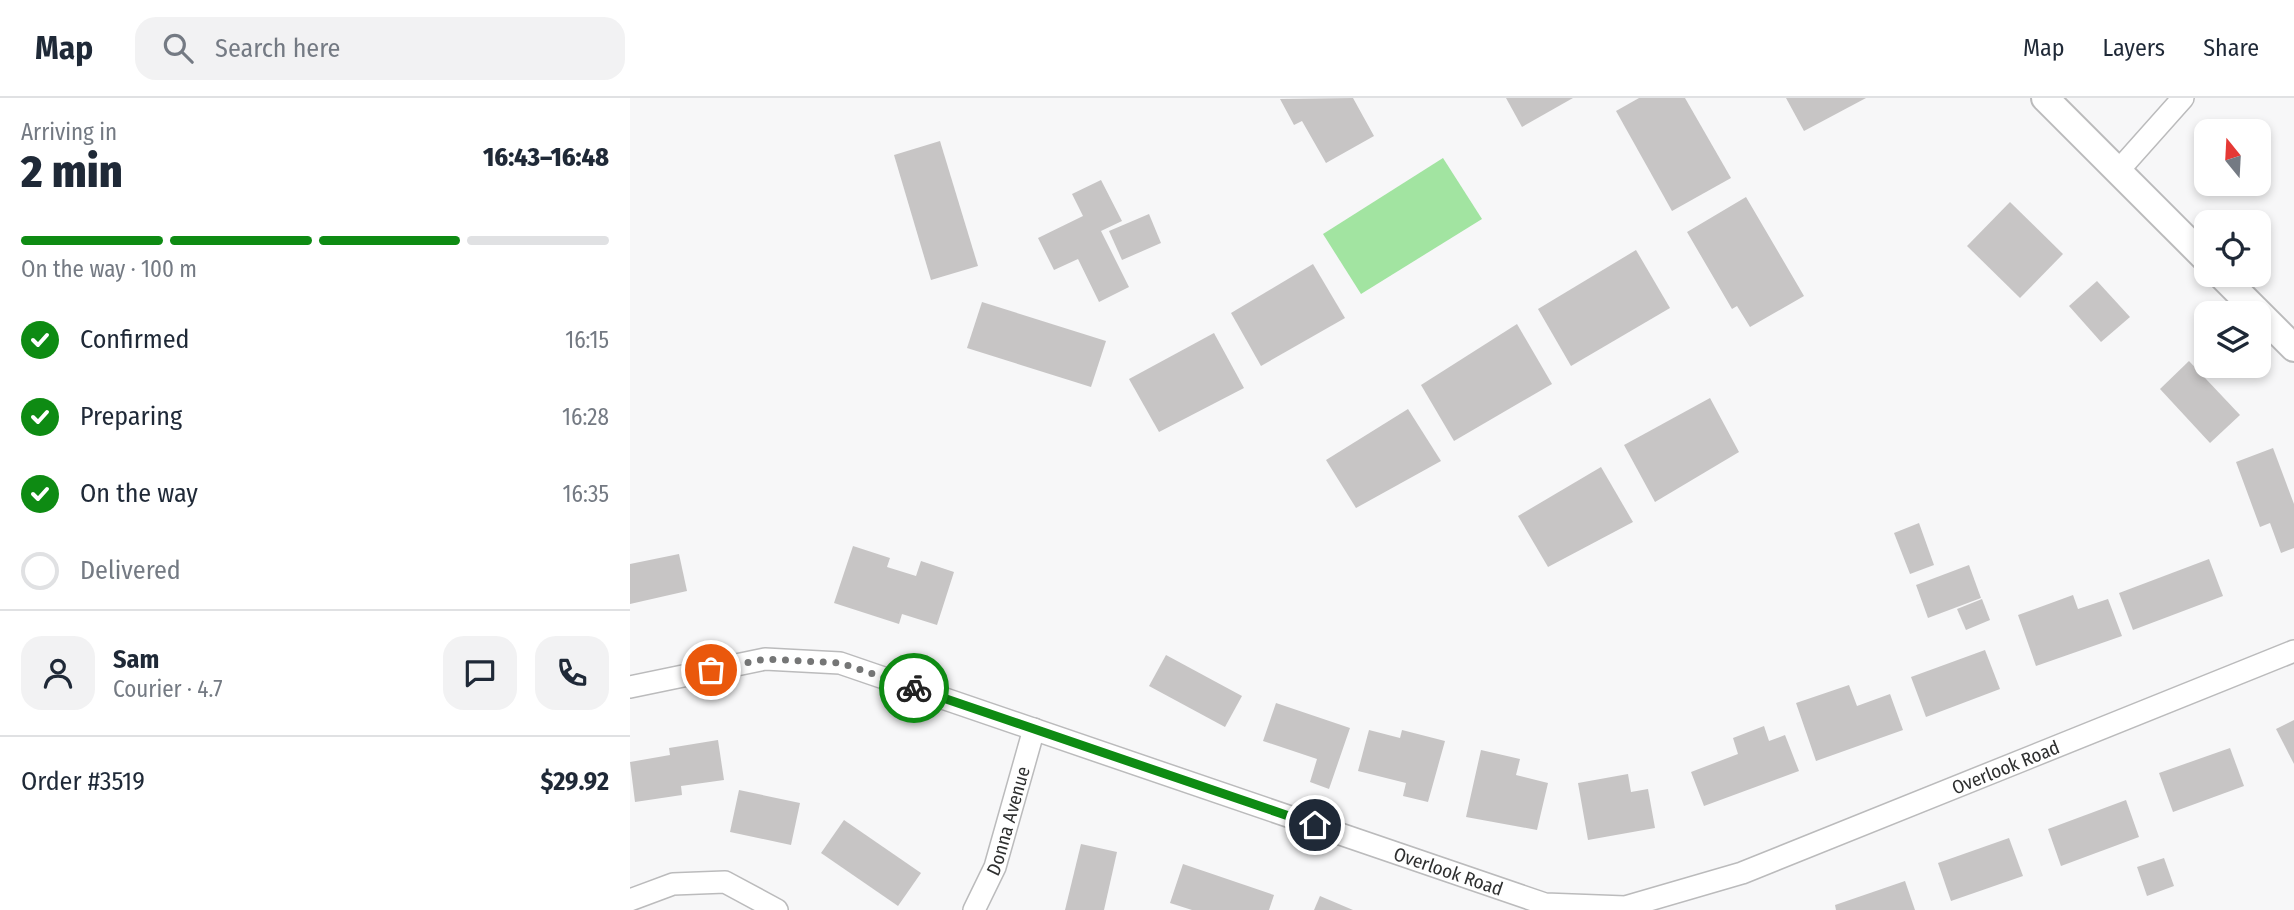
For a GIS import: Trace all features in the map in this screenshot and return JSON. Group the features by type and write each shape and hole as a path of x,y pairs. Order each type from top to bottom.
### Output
{"street":[{"path":"2045,98 2194,247"},
{"path":"2118,171 2182,98"},
{"path":"2233,287 2294,348"},
{"name":"Overlook Road","path":"630,687 765,659 841,663 1545,904 1625,907 1742,873 2294,650"},
{"name":"Donna Avenue","path":"974,910 995,867 1034,729"},
{"path":"630,900 673,884 725,882 777,910"}],"green space":[{"path":"1443,158 1482,219 1361,294 1323,234"}],"building":[{"path":"1353,98 1374,136 1326,163 1302,121 1294,125 1280,99"},
{"path":"1506,98 1573,98 1522,127"},
{"path":"1639,98 1685,98 1731,178 1672,211 1616,111"},
{"path":"1786,98 1866,98 1804,131"},
{"path":"940,141 978,266 931,280 894,155"},
{"path":"1101,180 1122,221 1101,231 1129,287 1099,302 1078,259 1054,270 1038,238 1083,216 1072,194"},
{"path":"1746,197 1804,296 1750,327 1737,306 1732,309 1687,232"},
{"path":"2010,202 2063,254 2020,298 1967,246"},
{"path":"1149,214 1161,243 1122,260 1109,231"},
{"path":"1636,250 1670,308 1571,366 1538,309"},
{"path":"1313,264 1345,318 1261,366 1231,313"},
{"path":"2097,281 2130,317 2101,342 2069,306"},
{"path":"982,302 1106,341 1091,387 967,348"},
{"path":"1517,324 1552,384 1454,441 1421,385"},
{"path":"1214,333 1244,388 1159,432 1129,379"},
{"path":"2189,361 2194,366 2194,378 2205,378 2240,415 2210,443 2160,389"},
{"path":"1710,398 1739,452 1655,502 1624,445"},
{"path":"1408,409 1441,461 1356,508 1326,460"},
{"path":"2273,448 2294,504 2294,548 2281,553 2270,523 2260,527 2236,462"},
{"path":"1601,467 1633,522 1548,567 1518,516"},
{"path":"1919,523 1934,565 1910,574 1894,533"},
{"path":"853,546 890,558 887,567 916,576 921,561 954,572 937,625 902,614 899,624 834,603"},
{"path":"679,554 687,591 630,604 630,564"},
{"path":"2209,559 2223,596 2133,630 2119,593"},
{"path":"1969,565 1981,598 1928,618 1916,585"},
{"path":"2073,595 2078,609 2108,599 2122,636 2036,666 2018,615"},
{"path":"1982,599 1990,620 1966,630 1957,609"},
{"path":"1985,650 2000,689 1926,717 1911,677"},
{"path":"1166,655 1242,696 1225,727 1149,686"},
{"path":"1849,685 1857,706 1890,694 1903,730 1816,761 1796,703"},
{"path":"1276,703 1350,728 1329,789 1310,782 1317,759 1263,741"},
{"path":"2294,720 2294,764 2276,729"},
{"path":"1764,726 1769,741 1785,735 1799,771 1704,806 1691,772 1738,754 1733,738"},
{"path":"1369,730 1400,738 1402,730 1445,741 1428,802 1403,796 1406,783 1358,771"},
{"path":"718,740 724,780 681,786 682,795 635,802 630,762 670,755 669,748"},
{"path":"2230,748 2244,786 2173,812 2159,773"},
{"path":"1481,750 1520,759 1516,775 1548,783 1537,830 1466,817"},
{"path":"1628,774 1631,792 1648,789 1655,828 1588,840 1578,783"},
{"path":"739,790 800,803 791,845 730,832"},
{"path":"2126,800 2139,837 2061,866 2048,829"},
{"path":"844,820 921,873 898,906 821,853"},
{"path":"2009,838 2023,876 1951,901 1938,863"},
{"path":"1081,844 1117,852 1104,910 1065,910"},
{"path":"2164,858 2174,886 2147,896 2137,867"},
{"path":"1183,864 1274,895 1269,910 1192,910 1170,903"},
{"path":"1905,881 1915,910 1836,910 1835,905"},
{"path":"1320,896 1353,910 1314,910"}],"way so far":[{"path":"711,670 765,659 841,663 914,688"}],"route":[{"path":"914,688 1315,825"}]}
